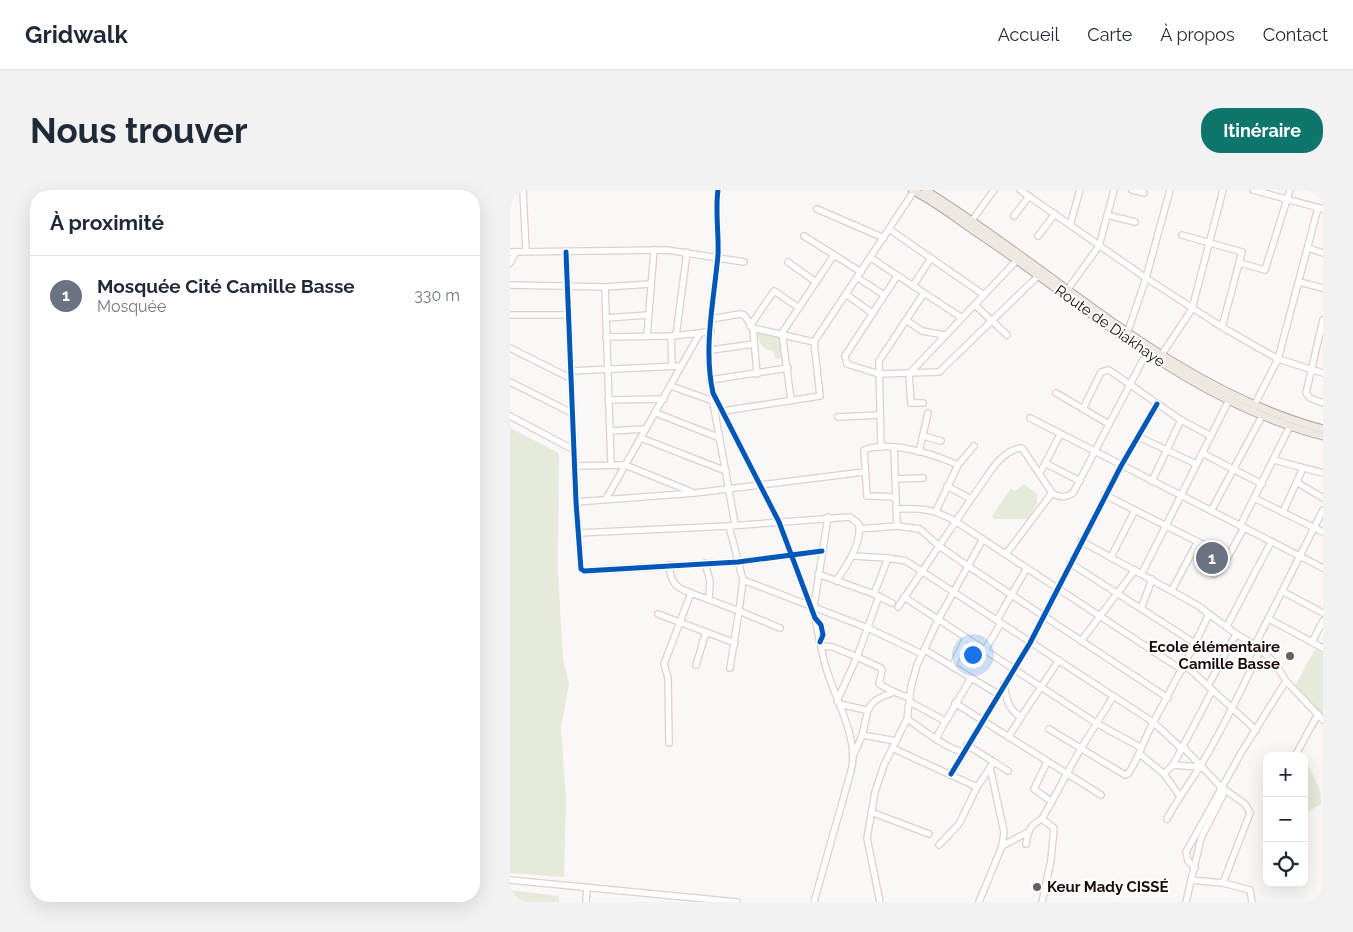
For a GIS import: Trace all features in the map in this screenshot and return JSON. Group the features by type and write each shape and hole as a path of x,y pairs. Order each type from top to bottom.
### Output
{"main road":[{"name":"Route de Diakhaye","path":"913,190 1038,276 1229,398 1262,416 1323,436"},
{"name":"Route de Diakhaye","path":"925,190 1068,289 1127,334 1147,352 1194,383 1292,421 1323,429"}],"street":[{"path":"523,190 526,251"},
{"path":"718,190 716,228 718,256 711,319 710,380 716,402 738,562 744,580 730,668"},
{"path":"722,411 817,396 821,393 814,342 860,275 913,190"},
{"path":"971,222 994,190"},
{"path":"1020,190 1192,309 1278,359 1323,373"},
{"path":"1070,225 1080,190"},
{"path":"1068,289 1099,246 1114,190"},
{"path":"1132,190 1144,192"},
{"path":"1127,334 1146,278 1170,190"},
{"path":"1162,354 1192,309 1223,190"},
{"path":"1253,190 1321,208 1308,248 1278,359 1254,406"},
{"path":"1240,263 1265,270 1290,190"},
{"path":"1014,216 1029,196"},
{"path":"817,209 884,238"},
{"path":"1038,236 1055,214"},
{"path":"1108,215 1135,222"},
{"path":"889,229 984,295"},
{"path":"1182,235 1240,250 1243,254 1222,327"},
{"path":"804,236 834,255 884,295"},
{"path":"1308,248 1323,253"},
{"path":"510,263 513,252 654,250 718,256 744,262"},
{"path":"647,336 654,250"},
{"path":"566,252 567,316 576,502 580,566 584,571 738,562 822,551"},
{"path":"672,366 673,336 687,252"},
{"path":"792,400 782,333 834,255"},
{"path":"871,258 962,318"},
{"path":"913,286 931,258"},
{"path":"923,403 911,402 909,374 1017,260"},
{"path":"788,262 816,282"},
{"path":"898,276 845,356 847,364 879,374 939,372 1038,276"},
{"path":"1299,282 1323,288"},
{"path":"510,284 605,287 651,284"},
{"path":"605,287 611,464"},
{"path":"752,327 774,291 799,308"},
{"path":"881,447 879,362 924,293"},
{"path":"847,294 872,313"},
{"path":"975,305 1007,335"},
{"path":"510,315 567,316"},
{"path":"606,318 648,315"},
{"path":"711,319 744,315 752,327 758,374"},
{"path":"906,320 922,331 945,335"},
{"path":"1323,320 1310,369 1306,393 1310,398 1323,403"},
{"path":"752,327 814,342"},
{"path":"606,499 700,332"},
{"path":"606,337 673,336 711,332"},
{"path":"710,350 754,344"},
{"path":"510,348 570,378"},
{"path":"898,607 971,499 1005,454 1014,448 1022,448 1052,494 1059,497 1068,497 1073,493 1147,352"},
{"path":"570,371 680,366"},
{"path":"710,380 788,368"},
{"path":"1083,409 1105,370 1109,370 1181,420 1210,436"},
{"path":"510,382 572,413"},
{"path":"671,386 716,402 762,486 779,522 815,618 818,620 823,631 823,638 820,644 854,754"},
{"path":"1056,393 1109,424"},
{"path":"1142,573 1229,398"},
{"path":"608,400 664,399"},
{"path":"951,774 1013,668 1030,643 1105,496 1157,404"},
{"path":"656,413 720,438"},
{"path":"919,452 928,414"},
{"path":"838,417 880,415"},
{"path":"510,416 574,450"},
{"path":"1211,511 1235,470 1262,416"},
{"path":"1030,418 1323,568"},
{"path":"1152,481 1181,420"},
{"path":"1214,574 1220,571 1228,557 1254,498 1290,426"},
{"path":"610,431 646,429"},
{"path":"1040,473 1060,435"},
{"path":"922,436 941,442"},
{"path":"1139,437 1196,464"},
{"path":"641,438 726,471"},
{"path":"936,511 958,465 974,446"},
{"path":"896,497 867,496 864,450 881,447 894,448 939,457 958,465"},
{"path":"894,448 897,526"},
{"path":"1202,453 1262,484"},
{"path":"1274,460 1323,473"},
{"path":"1045,463 1080,481"},
{"path":"575,466 625,465 695,493"},
{"path":"1283,512 1298,483 1303,468"},
{"path":"576,502 695,493 864,472"},
{"path":"895,480 924,478"},
{"path":"1298,483 1323,498"},
{"path":"947,486 971,499"},
{"path":"1006,554 1052,494"},
{"path":"1105,496 1228,557"},
{"path":"1254,498 1323,532"},
{"path":"896,509 918,508 936,511 955,521 1099,617 1183,667 1210,688 1256,730"},
{"path":"1111,557 1135,510"},
{"path":"1255,645 1323,510"},
{"path":"578,533 850,517 859,524 859,529 852,556 836,581"},
{"path":"812,606 828,518"},
{"path":"859,529 897,526 920,529 939,546 968,566 1168,698"},
{"path":"880,902 867,838 871,812 884,764 907,719 911,687 938,620 983,540"},
{"path":"1081,542 1172,590 1261,649 1275,663 1286,681 1323,720"},
{"path":"1227,626 1271,542"},
{"path":"1172,590 1197,543"},
{"path":"852,556 906,561 1153,722 1201,766 1221,788 1245,804 1250,813 1223,883"},
{"path":"838,702 868,628 888,558"},
{"path":"705,563 710,581 709,599"},
{"path":"1070,563 1196,644"},
{"path":"669,565 671,580 674,585 780,628"},
{"path":"984,650 1011,595 1027,568"},
{"path":"1081,641 1135,570"},
{"path":"818,574 877,595 892,603"},
{"path":"1141,609 1152,579"},
{"path":"744,580 924,652 998,694"},
{"path":"1282,591 1323,613"},
{"path":"669,743 668,678 664,664 691,593"},
{"path":"904,597 1140,751 1164,774 1179,795"},
{"path":"658,614 735,643"},
{"path":"1049,729 1080,750 1125,775 1128,774 1153,722 1168,698 1196,644 1209,614"},
{"path":"1269,619 1323,648"},
{"path":"1312,642 1323,621"},
{"path":"696,665 706,632"},
{"path":"1164,774 1174,765 1236,634"},
{"path":"952,667 966,638"},
{"path":"820,644 833,647 881,668 879,684 945,721"},
{"path":"1167,818 1179,795 1201,766 1232,709 1261,649"},
{"path":"1009,736 1059,660"},
{"path":"936,738 970,678"},
{"path":"1195,868 1188,861 1186,852 1221,788 1286,681"},
{"path":"1004,684 1010,708 1013,713 1021,717"},
{"path":"814,902 852,770 854,754 862,735 866,710 875,701 894,692"},
{"path":"1026,844 1032,823 1042,819 1080,750 1113,697"},
{"path":"838,702 866,710"},
{"path":"955,704 1009,736 1101,796"},
{"path":"1297,752 1318,714"},
{"path":"907,719 954,751 963,751"},
{"path":"862,735 896,740"},
{"path":"967,745 992,764 1008,770"},
{"path":"892,748 977,787"},
{"path":"1048,762 1034,789 1052,802"},
{"path":"939,845 959,824 977,787 992,764"},
{"path":"979,902 1002,846 1004,832 992,764"},
{"path":"1174,765 1201,766"},
{"path":"1186,902 1202,838 1223,795 1221,788"},
{"path":"871,812 929,834"},
{"path":"1042,819 1054,828 1051,860 1042,902"},
{"path":"1002,846 1028,832"},
{"path":"510,880 733,902"},
{"path":"1191,880 1223,883 1250,890 1252,902"},
{"path":"586,902 587,887"}],"green space":[{"path":"761,327 778,336 787,345 788,355 784,358 775,359 773,351 764,348 757,334"},
{"path":"510,428 559,453 558,571 563,660 569,683 561,728 566,798 564,877 510,873"},
{"path":"1024,484 1037,494 1037,503 1028,519 994,519 992,516 1011,488 1015,491"},
{"path":"1315,649 1323,653 1323,718 1295,686"},
{"path":"1308,765 1320,790 1321,804 1308,812"},
{"path":"510,890 559,896 559,902 510,902"}],"cycle path":[{"path":"718,190 718,255 709,341 710,376 713,393 779,522 815,618 821,625 823,635 820,642"},
{"path":"566,252 576,502 581,569 584,571 738,562 822,551"},
{"path":"951,774 1030,643 1121,466 1157,404"}],"place":[{"name":"Mosquée Cité Camille Basse","path":"1212,558"},
{"name":"Ecole élémentaire Camille Basse","path":"1290,656"},
{"name":"Keur Mady CISSÉ","path":"1037,887"}]}
